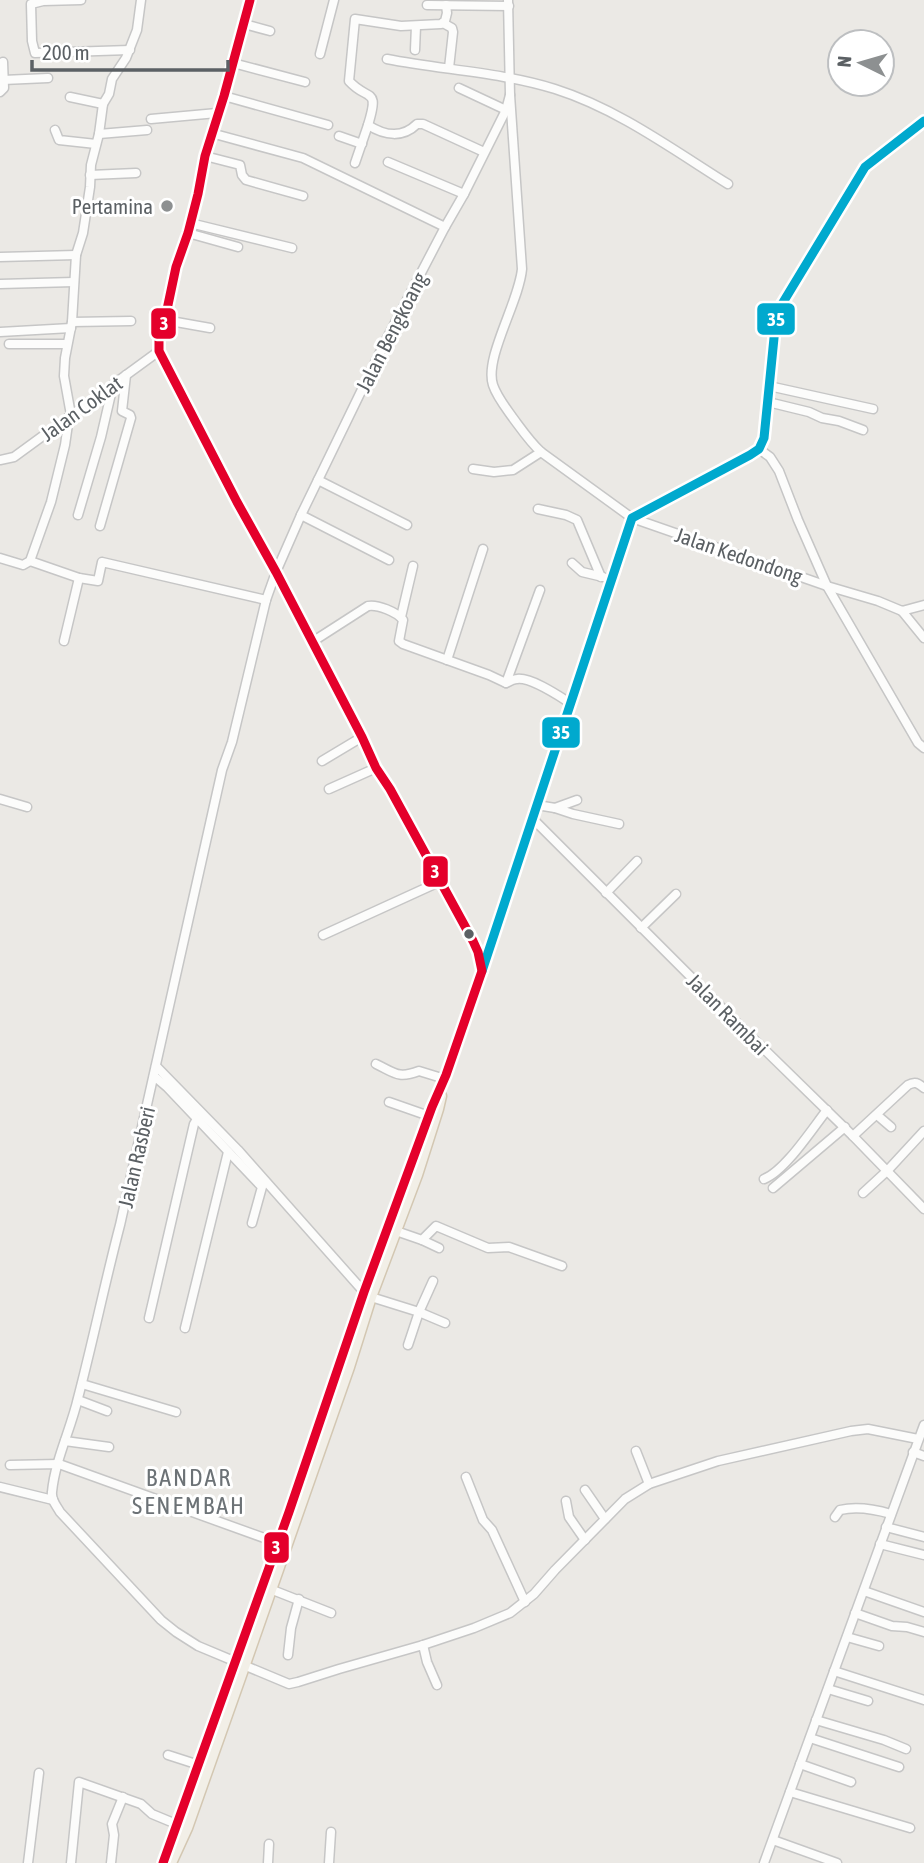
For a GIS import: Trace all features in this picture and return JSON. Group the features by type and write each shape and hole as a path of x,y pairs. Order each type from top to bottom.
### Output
{"main road":[{"path":"163,1863 182,1826 240,1663 278,1543 482,971 474,943 376,768 159,351 159,338 176,267 189,228 211,133 250,0"},
{"path":"171,1863 199,1765 271,1589 349,1367 368,1294 396,1231 438,1109 444,1080"}],"street":[{"path":"81,0 43,1 31,6 35,53 130,50"},
{"path":"0,558 23,565 30,561 51,502 70,416 64,376 76,255 83,233 93,153 103,104 109,94 112,79 126,58 137,30 141,0"},
{"path":"320,54 334,0"},
{"path":"427,5 509,3"},
{"name":"Jalan Kedondong","path":"509,3 510,95 522,269 521,282 492,365 492,383 501,401 541,452 632,518 902,611"},
{"path":"443,23 447,13 446,5"},
{"path":"355,163 373,110 373,99 353,86 348,78 355,19 401,26 443,23 452,28 453,32 449,68"},
{"path":"244,24 270,32"},
{"path":"415,50 416,26"},
{"path":"387,60 510,78 553,88 591,102 627,121 728,184"},
{"path":"0,92 4,89 2,62"},
{"path":"233,63 305,82"},
{"path":"4,80 48,78"},
{"path":"459,88 506,110"},
{"name":"Jalan Bengkoang","path":"276,572 386,340 464,194 506,110 510,95"},
{"path":"224,96 328,125"},
{"path":"70,97 103,104"},
{"path":"151,119 218,113"},
{"path":"482,971 632,518 759,449 764,438 779,309 865,167 924,121"},
{"path":"368,125 388,134 408,132 417,124 423,124 484,152"},
{"path":"55,130 59,140 96,144"},
{"path":"99,134 147,130"},
{"path":"211,133 303,158 445,227"},
{"path":"340,136 362,144"},
{"path":"205,156 240,164 246,180 303,196"},
{"path":"388,162 464,194"},
{"path":"90,174 136,173"},
{"path":"189,228 238,247"},
{"path":"189,228 292,247"},
{"path":"0,257 76,255"},
{"path":"0,284 74,282"},
{"path":"165,320 210,328"},
{"path":"0,332 131,321"},
{"path":"9,344 67,344"},
{"name":"Jalan Coklat","path":"1,460 14,457 159,351"},
{"path":"100,526 131,418 122,411 126,375"},
{"path":"78,515 113,385"},
{"path":"769,386 873,409"},
{"path":"768,402 863,430"},
{"path":"759,449 779,471 827,586 918,743 924,748"},
{"path":"473,468 494,472 513,470 541,452"},
{"path":"0,470 1,460"},
{"path":"318,480 407,525"},
{"path":"538,509 577,520 601,577"},
{"path":"301,515 388,560"},
{"path":"447,660 483,549"},
{"path":"30,561 79,578 98,581 102,562 266,600"},
{"path":"572,563 582,572 613,580"},
{"path":"413,566 401,617 403,620 400,641 403,644 506,683 523,679 535,683 570,703"},
{"name":"Jalan Rasberi","path":"53,1500 52,1493 82,1384 154,1076 222,770 232,742 266,600 276,572"},
{"path":"64,641 79,578"},
{"path":"506,683 540,590"},
{"path":"312,642 370,605 376,605 401,617"},
{"path":"924,606 902,611 924,638"},
{"path":"322,761 362,737"},
{"path":"329,789 376,768"},
{"path":"0,799 27,807"},
{"path":"555,808 577,800"},
{"path":"537,805 619,824"},
{"name":"Jalan Rambai","path":"533,819 845,1127 924,1209"},
{"path":"606,893 637,861"},
{"path":"323,936 439,882"},
{"path":"641,928 676,894"},
{"path":"376,1064 398,1075 408,1075 419,1070 444,1080"},
{"path":"156,1066 238,1150 368,1294 445,1323"},
{"path":"154,1076 261,1188 252,1223"},
{"path":"853,1136 912,1083 919,1083 924,1088"},
{"path":"389,1102 429,1116"},
{"path":"764,1179 770,1177 791,1157 827,1110"},
{"path":"877,1115 891,1127"},
{"path":"149,1318 197,1119"},
{"path":"773,1188 845,1127"},
{"path":"863,1193 924,1132"},
{"path":"185,1328 228,1152"},
{"path":"422,1240 436,1226 483,1247 509,1247 562,1266"},
{"path":"396,1231 439,1248"},
{"path":"408,1345 433,1281"},
{"path":"82,1384 176,1412"},
{"path":"78,1400 107,1411"},
{"path":"764,1863 924,1425"},
{"path":"0,1487 53,1500 60,1512 161,1620 187,1640 289,1684 423,1645 500,1618 525,1602 625,1499 649,1484 718,1461 851,1431 876,1430 918,1439"},
{"path":"65,1441 109,1447"},
{"path":"636,1451 649,1484"},
{"path":"913,1452 924,1456"},
{"path":"10,1465 59,1464 278,1543"},
{"path":"466,1477 483,1520 492,1530 525,1602"},
{"path":"585,1490 605,1519"},
{"path":"566,1501 569,1517 584,1540"},
{"path":"835,1517 840,1510 850,1508 873,1509 891,1514"},
{"path":"886,1527 924,1537"},
{"path":"880,1544 924,1555"},
{"path":"271,1589 331,1613"},
{"path":"864,1591 924,1612"},
{"path":"288,1655 299,1599"},
{"path":"855,1613 892,1626 924,1632"},
{"path":"847,1637 879,1646"},
{"path":"423,1645 437,1685"},
{"path":"834,1671 924,1700"},
{"path":"828,1689 868,1701"},
{"path":"816,1720 906,1749"},
{"path":"810,1738 899,1767"},
{"path":"168,1755 199,1765"},
{"path":"800,1764 851,1782"},
{"path":"28,1863 39,1773"},
{"path":"71,1863 79,1782 141,1804 152,1814 182,1826"},
{"path":"790,1793 909,1828"},
{"path":"111,1863 114,1835 112,1824 123,1797"},
{"path":"329,1863 331,1832"},
{"path":"773,1840 837,1863"},
{"path":"268,1863 269,1844"}],"transit line":[{"name":"3","path":"163,1863 289,1512 364,1292 482,971 473,941 376,768 159,351 159,338 176,267 188,233 205,156 250,0"},
{"name":"35","path":"482,971 632,518 759,449 764,438 779,309 865,167 924,121"}],"place":[{"name":"Pertamina","path":"167,206"}],"district":[{"name":"BANDAR SENEMBAH","path":"189,1491"}]}
